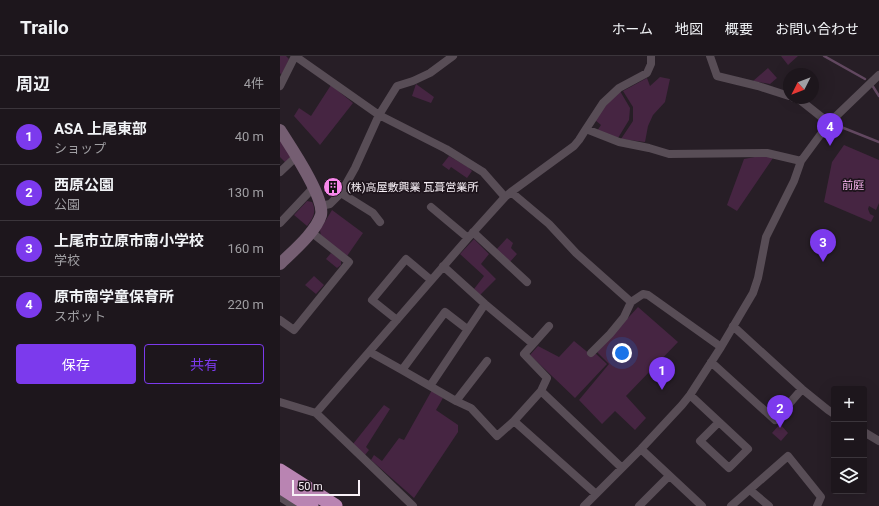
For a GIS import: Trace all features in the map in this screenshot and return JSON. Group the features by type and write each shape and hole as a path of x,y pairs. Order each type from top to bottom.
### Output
{"highway":[{"path":"280,471 335,506"},
{"path":"280,486 312,506"}],"street":[{"path":"280,86 295,56 379,115 446,150 483,172 508,195 549,224 576,253 631,302"},
{"path":"321,206 330,204 341,193 355,168 379,115 397,86 413,81 430,73 453,56"},
{"path":"316,413 431,280 508,195 574,146 603,103 619,88 647,73 651,56"},
{"path":"710,56 717,76 783,94"},
{"path":"585,506 641,449 690,395 753,294 758,278 766,238 794,181 801,160 829,123 879,75"},
{"path":"805,104 829,123"},
{"path":"586,129 619,142 669,154 767,153 801,160"},
{"path":"280,130 314,187 321,206 321,214 317,224 280,264"},
{"path":"280,172 296,156"},
{"path":"280,223 314,187"},
{"path":"341,193 373,213 380,222"},
{"path":"431,207 471,235 527,282"},
{"path":"280,320 294,330 349,262 311,232"},
{"path":"397,320 372,300 406,259 431,280"},
{"path":"444,266 485,304 533,344"},
{"path":"591,353 624,317 631,302 643,294 648,295 721,347"},
{"path":"430,386 485,304"},
{"path":"402,370 445,312 467,329"},
{"path":"370,352 471,408 497,436 514,421 541,391 547,378 524,354 549,326"},
{"path":"733,326 802,389 831,412"},
{"path":"456,401 487,361"},
{"path":"711,362 775,420 802,389"},
{"path":"541,391 622,468"},
{"path":"690,395 719,422 748,449 729,468 700,441 719,422"},
{"path":"280,402 316,413 413,506"},
{"path":"514,421 596,494"},
{"path":"867,434 879,441"},
{"path":"641,449 702,506"},
{"path":"731,506 788,456 821,497 817,506"},
{"path":"639,506 669,476"},
{"path":"750,490 769,506"},
{"path":"280,497 294,506"}],"green space":[{"path":"280,56 286,56 289,59 282,75 280,73"},
{"path":"781,56 798,56 788,65"},
{"path":"768,68 777,78 770,84 753,81"},
{"path":"660,77 670,79 665,102 653,115 648,126 645,142 621,139 633,121 633,107 623,91 647,78 650,86"},
{"path":"416,84 434,97 431,103 412,96"},
{"path":"331,85 353,103 320,145 294,116 299,108 311,116"},
{"path":"620,91 630,108 629,120 618,138 597,131 601,125 595,120 605,104"},
{"path":"280,140 292,158 286,163 280,157"},
{"name":"前庭","path":"844,145 879,160 879,203 876,210 869,206 868,209 870,214 874,216 871,222 824,202 832,162"},
{"path":"766,155 773,158 737,211 727,205 744,159"},
{"path":"449,156 472,171 467,178 451,167 449,170 442,165"},
{"path":"307,201 312,202 314,212 313,218 307,226 294,215"},
{"path":"332,210 363,233 347,256 321,237 320,230"},
{"path":"507,238 513,243 511,248 517,254 509,263 496,250"},
{"path":"474,239 489,254 481,264 496,279 480,295 474,289 484,276 460,254"},
{"path":"331,253 341,260 341,265 337,268 326,259"},
{"path":"314,276 324,285 316,294 305,285"},
{"path":"638,307 678,342 626,396 646,418 635,430 615,411 602,424 579,400 609,364 597,352"},
{"path":"574,341 591,355 594,352 607,364 575,398 530,355 538,346 559,357"},
{"path":"432,390 443,398 436,410 458,425 458,432 414,498 371,460 374,455 382,461 399,438 404,440"},
{"path":"384,405 390,409 366,447 369,450 365,455 353,444"},
{"path":"780,424 788,433 781,441 772,433"}],"waterway":[{"path":"824,56 865,79"},
{"path":"872,85 879,96"},
{"path":"836,125 879,142"}],"place":[{"name":"原市南学童保育所","path":"830,146"},
{"name":"(株)高屋敷興業 瓦葺営業所","path":"333,187"},
{"name":"上尾市立原市南小学校","path":"823,262"},
{"name":"ASA 上尾東部","path":"662,390"},
{"name":"西原公園","path":"780,428"}]}
